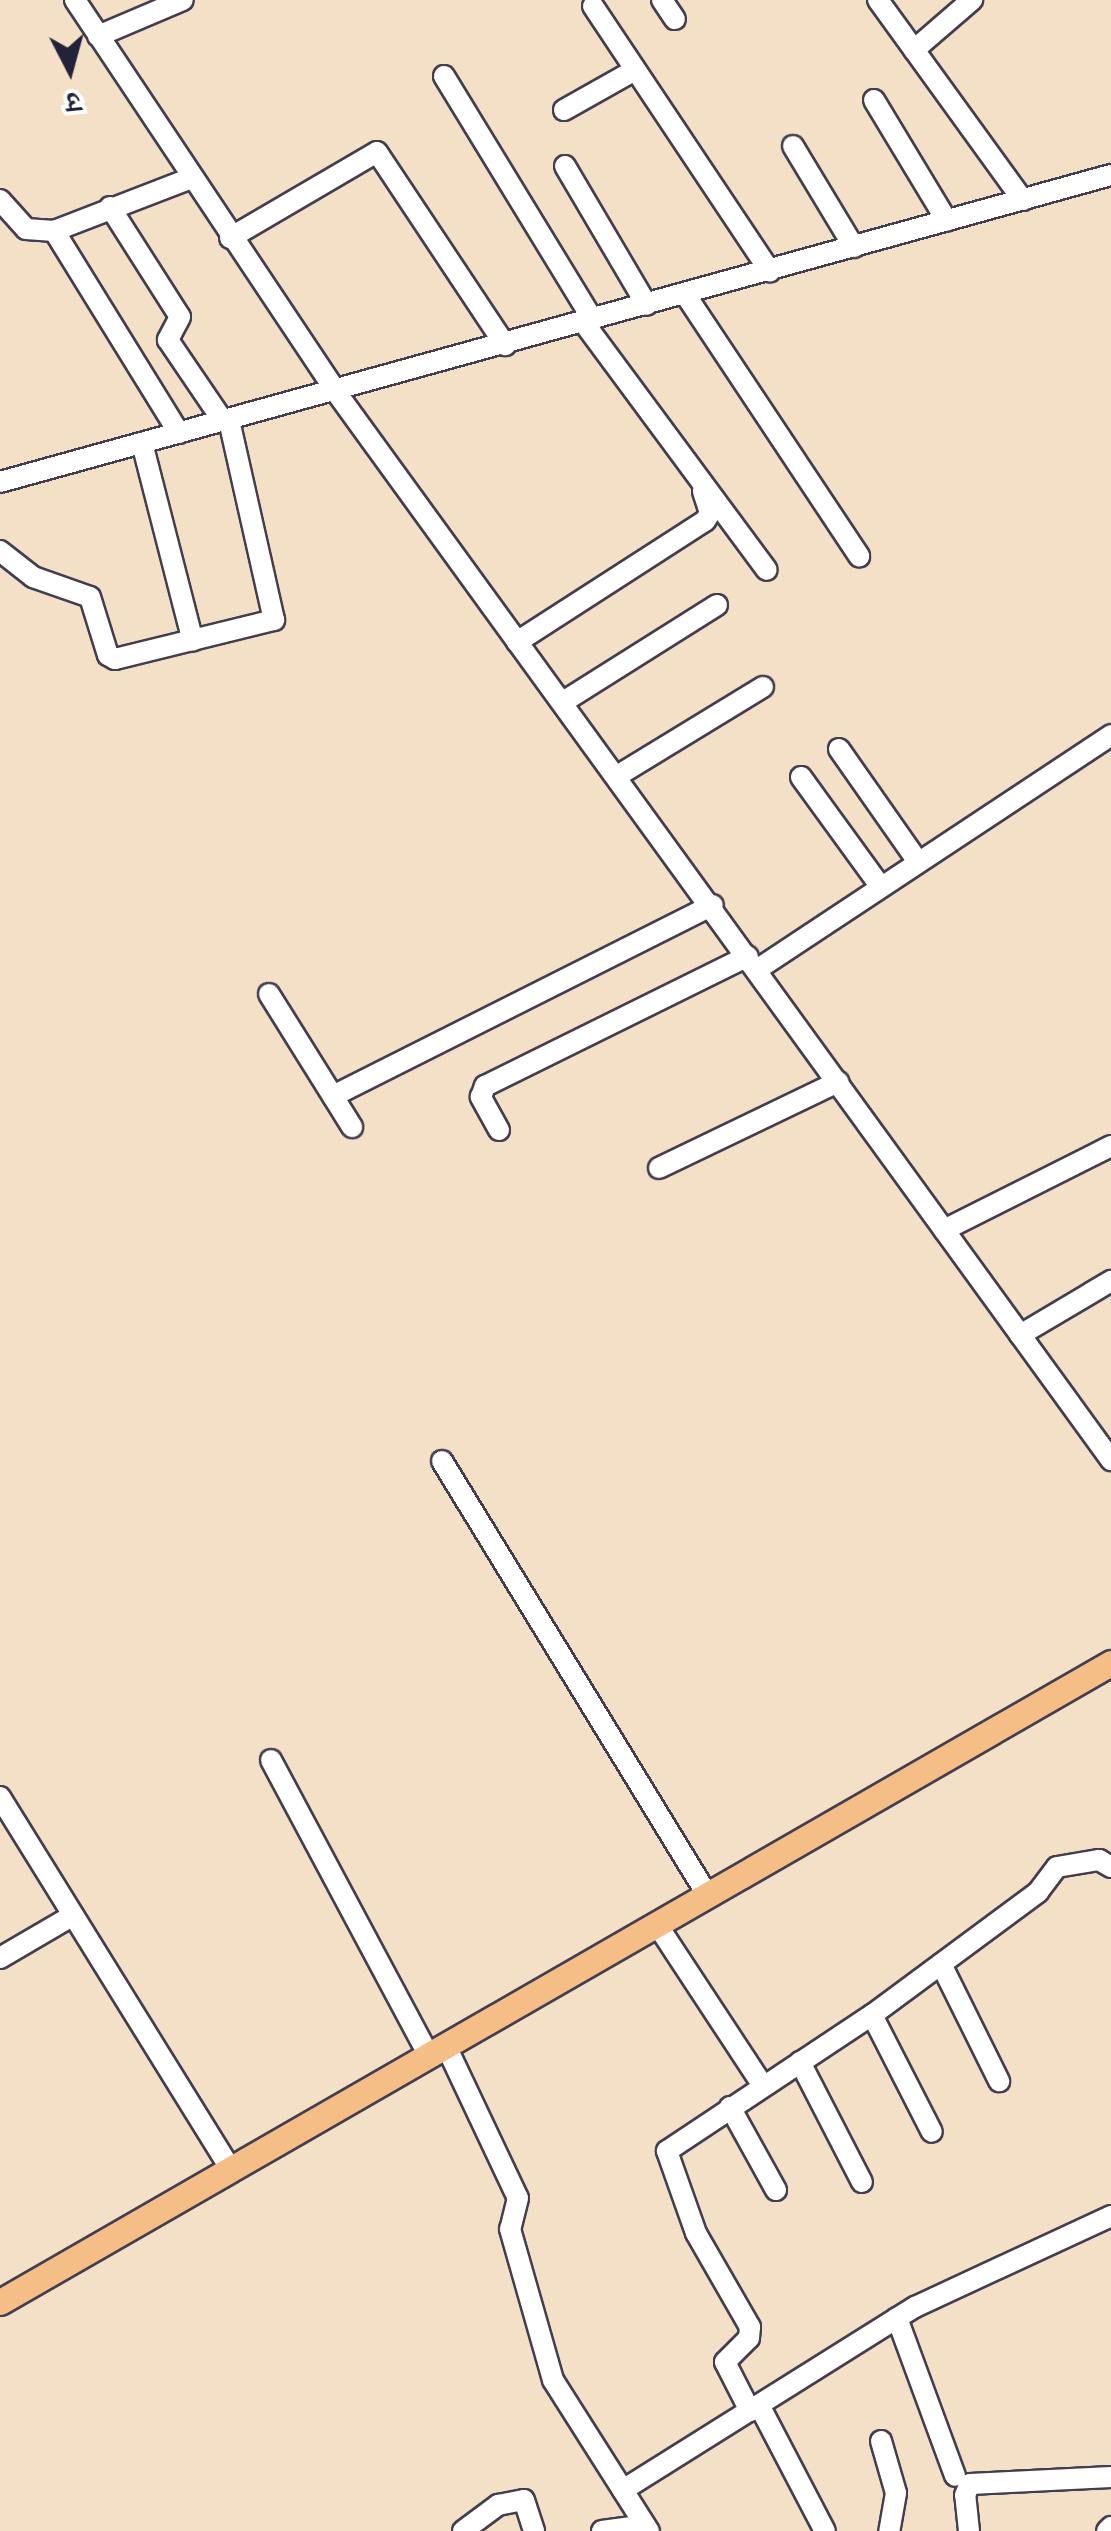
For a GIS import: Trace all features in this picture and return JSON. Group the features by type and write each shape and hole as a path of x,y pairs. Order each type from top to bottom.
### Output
{"main road":[{"path":"0,2302 1111,1664"}],"street":[{"path":"75,0 336,392 712,905 1111,1460"},
{"path":"98,36 182,0"},
{"path":"662,0 675,19"},
{"path":"878,0 1024,200"},
{"path":"914,50 972,0"},
{"path":"593,6 770,271"},
{"path":"564,110 636,70"},
{"path":"444,76 589,321 767,570"},
{"path":"874,100 947,221"},
{"path":"793,146 854,247"},
{"path":"230,238 377,152 505,345"},
{"path":"565,166 646,305"},
{"path":"0,482 1111,175"},
{"path":"0,200 26,229 54,231 192,178"},
{"path":"0,551 32,577 90,597 111,658 193,641 277,617 226,420 168,340 180,317 110,207"},
{"path":"54,231 179,433"},
{"path":"685,294 859,556"},
{"path":"142,443 193,641"},
{"path":"517,642 706,521 706,487"},
{"path":"563,702 717,604"},
{"path":"617,776 763,687"},
{"path":"499,1130 481,1089 753,962 881,887 1111,735"},
{"path":"839,749 918,862"},
{"path":"801,777 881,887"},
{"path":"333,1096 712,905"},
{"path":"269,994 352,1126"},
{"path":"660,1168 838,1082"},
{"path":"944,1230 1111,1146"},
{"path":"1020,1335 1111,1281"},
{"path":"442,1462 708,1896"},
{"path":"272,1760 518,2198 510,2229 553,2380 647,2528 602,2531"},
{"path":"0,1797 230,2168"},
{"path":"825,2531 725,2362 749,2338 750,2327 696,2233 666,2158 672,2145 872,2015 941,1964 1038,1892 1057,1868 1099,1860 1111,1867"},
{"path":"0,1958 72,1916"},
{"path":"658,1926 763,2086"},
{"path":"941,1964 999,2081"},
{"path":"872,2015 932,2132"},
{"path":"800,2062 862,2182"},
{"path":"730,2107 776,2190"},
{"path":"623,2490 897,2318 1111,2216"},
{"path":"897,2318 955,2476"},
{"path":"881,2442 896,2492 888,2531"},
{"path":"968,2531 965,2495 970,2484 1074,2474 1111,2477"},
{"path":"463,2531 498,2505 524,2500 534,2531"}]}
